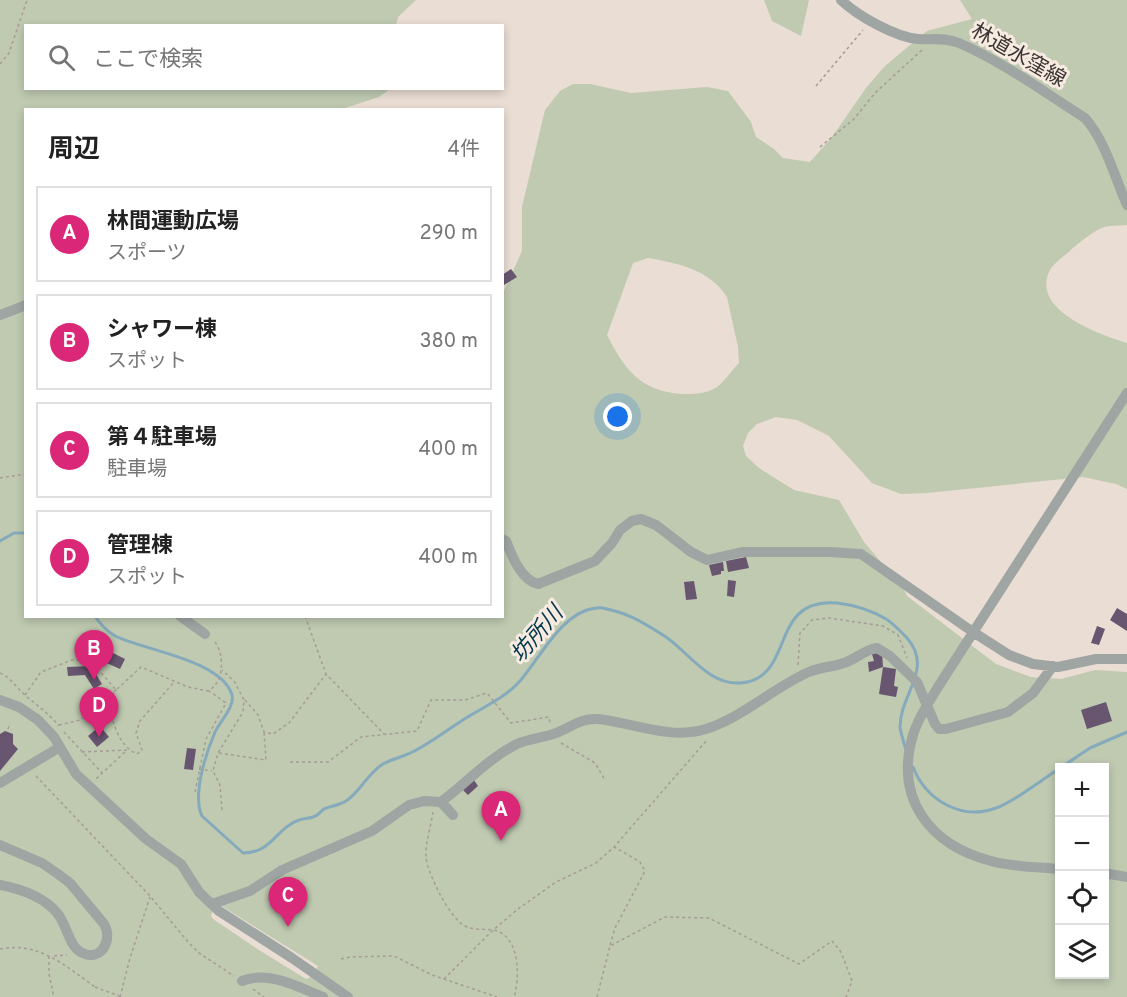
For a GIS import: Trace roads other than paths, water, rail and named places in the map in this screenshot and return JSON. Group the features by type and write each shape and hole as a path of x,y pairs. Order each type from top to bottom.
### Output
{"street":[{"name":"林道水窪線","path":"841,0 871,20 906,37 956,42 986,56 1085,118 1094,128 1127,205"},
{"path":"0,315 24,306"},
{"path":"1055,869 992,861 964,852 944,841 918,809 908,780 907,760 913,736 928,705 1127,393"},
{"path":"504,540 521,571 531,582 538,584 595,561 612,543 620,530 632,520 641,519 656,525 691,552 707,560 742,552 861,554 973,632 1009,654 1034,664 1058,667 1096,659 1127,659"},
{"path":"183,618 205,634"},
{"path":"438,802 516,745 528,739 553,735 585,719 599,719 677,733 698,731 730,718 810,671 846,662 877,648 890,656 910,676 928,705 939,729 1002,715 1033,693 1053,666"},
{"path":"0,700 19,707 38,720 60,747 76,774 146,839 181,864 199,892 219,911 348,997"},
{"path":"0,783 60,747"},
{"path":"212,904 250,891 282,870 372,831 409,805 424,801 438,802 453,815"},
{"path":"0,845 42,863 70,883 104,924 108,932 108,941 99,952 91,955 84,954 71,941 58,913 36,896 16,888 0,885"},
{"path":"1109,874 1127,877"},
{"path":"242,981 258,977 272,978 323,997"}],"waterway":[{"name":"坊所川","path":"0,541 14,533 24,533"},
{"name":"坊所川","path":"97,618 115,636 198,665 225,683 232,695 232,700 215,732 204,762 199,786 199,807 202,816 243,853 261,849 291,824 318,815 324,809 346,801 383,764 430,742 502,697 520,681 563,626 573,617 599,608 625,614 639,621 666,637 709,674 729,682 740,683 758,678 769,668 800,612 815,605 837,603 874,613 889,621 907,638 914,649 917,660 914,682 901,715 900,727 906,750"},
{"name":"坊所川","path":"1068,763 1090,748 1127,732"},
{"name":"坊所川","path":"913,767 919,779 936,798 946,805 970,812 1003,805 1055,772"}],"place":[{"name":"シャワー棟","path":"94,680"},
{"name":"管理棟","path":"99,737"},
{"name":"林間運動広場","path":"501,841"},
{"name":"第４駐車場","path":"288,927"}]}
